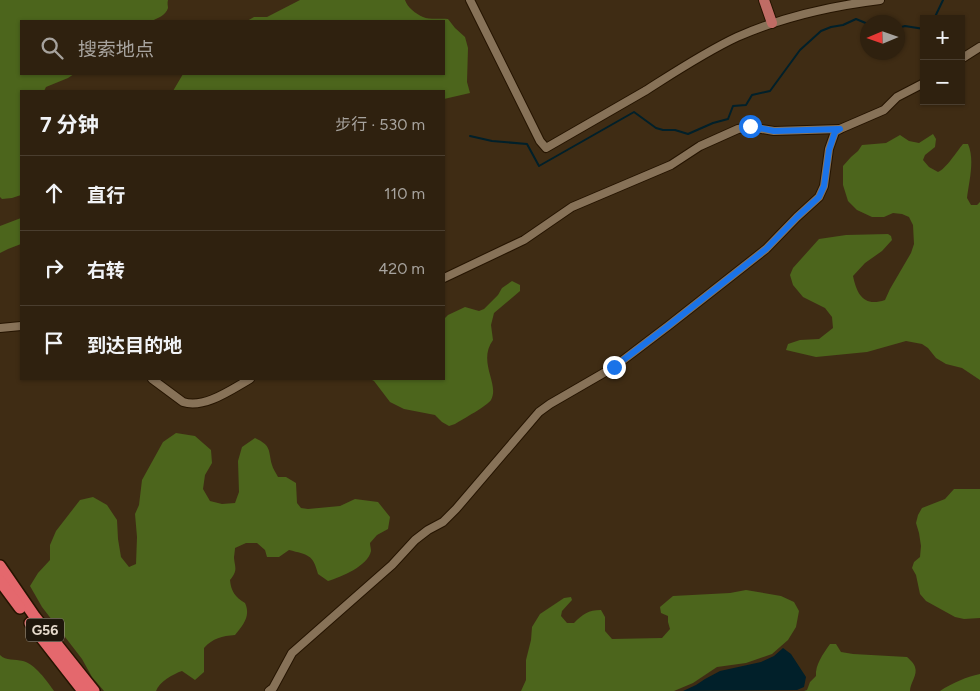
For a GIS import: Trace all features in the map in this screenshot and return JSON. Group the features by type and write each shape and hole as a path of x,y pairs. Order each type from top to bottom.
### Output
{"highway":[{"name":"G56","path":"0,566 35,617 94,691"},
{"name":"G56","path":"0,581 83,691"}],"main road":[{"path":"764,0 772,23"}],"street":[{"path":"470,0 540,141 546,148 738,36 772,23 820,9 880,0"},
{"path":"965,56 980,46"},
{"path":"269,691 273,688 292,653 392,566 415,540 443,522 540,412 550,404 614,367 668,326 766,249 819,197 824,186 829,150 835,132 884,110 897,98 920,85"},
{"path":"445,278 524,240 572,207 671,165 700,146 738,129 750,126 774,131 840,129"},
{"path":"0,328 20,326"},
{"path":"153,380 183,402 197,404 205,402 248,380"}],"green space":[{"path":"0,0 168,0 168,8 165,13 153,20 20,20 20,75 72,75 46,87 44,90 20,90 20,195 2,199 0,197"},
{"path":"300,0 405,0 412,10 423,17 448,19 465,37 468,48 467,82 470,93 445,99 445,90 174,90 182,75 445,75 445,20 249,20 254,17 267,17"},
{"path":"933,134 936,139 935,147 925,155 923,160 929,167 938,172 948,164 963,144 968,144 971,164 967,198 971,205 977,205 980,202 980,380 962,368 946,364 936,358 922,344 906,341 867,352 816,357 786,350 788,344 800,340 819,339 833,328 832,317 825,308 803,297 793,285 790,275 793,268 819,239 846,235 888,234 891,236 892,240 882,251 865,263 853,276 859,294 872,302 885,300 914,244 913,225 909,217 893,213 884,217 872,217 857,210 848,201 843,185 843,166 862,145 886,143 900,135 909,141 919,143"},
{"path":"20,218 20,244 0,253 0,226"},
{"path":"512,281 520,285 520,291 494,313 491,325 493,340 487,356 493,387 491,400 485,406 449,426 435,415 404,409 390,402 372,380 445,380 445,318 465,307 479,311 484,309 498,295 502,288"},
{"path":"176,433 195,436 211,450 212,463 205,475 203,489 210,501 222,504 235,503 239,492 238,461 242,447 255,438 267,446 272,466 278,477 286,477 296,483 297,503 301,508 340,506 355,499 378,502 390,517 388,529 377,535 370,543 371,551 369,556 360,566 347,574 328,581 318,574 309,556 289,550 279,557 267,557 265,550 257,543 246,543 235,548 235,569 230,580 234,593 245,603 247,616 235,635 218,638 204,648 204,672 195,680 182,671 178,672 163,682 156,691 104,691 42,607 30,586 38,573 50,560 50,545 56,531 80,500 93,497 107,505 117,520 121,557 129,567 136,564 137,537 135,514 139,505 142,480 163,442"},
{"path":"954,489 980,489 980,618 964,619 955,617 926,601 920,594 916,575 912,568 914,562 920,557 921,546 916,523 918,515 922,508 945,499"},
{"path":"746,590 781,596 794,602 799,611 796,627 788,640 772,654 746,663 717,667 693,683 674,691 521,691 526,680 526,660 532,627 540,614 564,598 571,597 572,600 562,611 561,616 567,623 574,623 589,612 601,610 605,617 605,631 612,639 662,638 670,629 668,616 661,613 660,607 673,596 730,593"},
{"path":"830,644 836,644 841,652 907,657 914,664 916,670 910,691 804,691 807,690 810,682 816,676 818,664"},
{"path":"0,655 8,659 23,661 32,666 54,691 0,691"},
{"path":"980,674 980,691 940,691 949,685"}],"water":[{"path":"783,648 791,654 806,677 804,687 797,690 683,691 720,671 761,662 774,656"}],"waterway":[{"path":"936,15 943,0"},
{"path":"470,136 492,141 527,144 539,166 634,112 656,128 675,130 688,134 713,123 728,119 733,106 746,105 752,95 770,91 800,50 821,31 856,19 860,21"},
{"path":"905,26 920,28"}],"route":[{"path":"614,367 766,249 819,197 824,186 829,150 835,132 840,129 774,131 750,126"}]}
